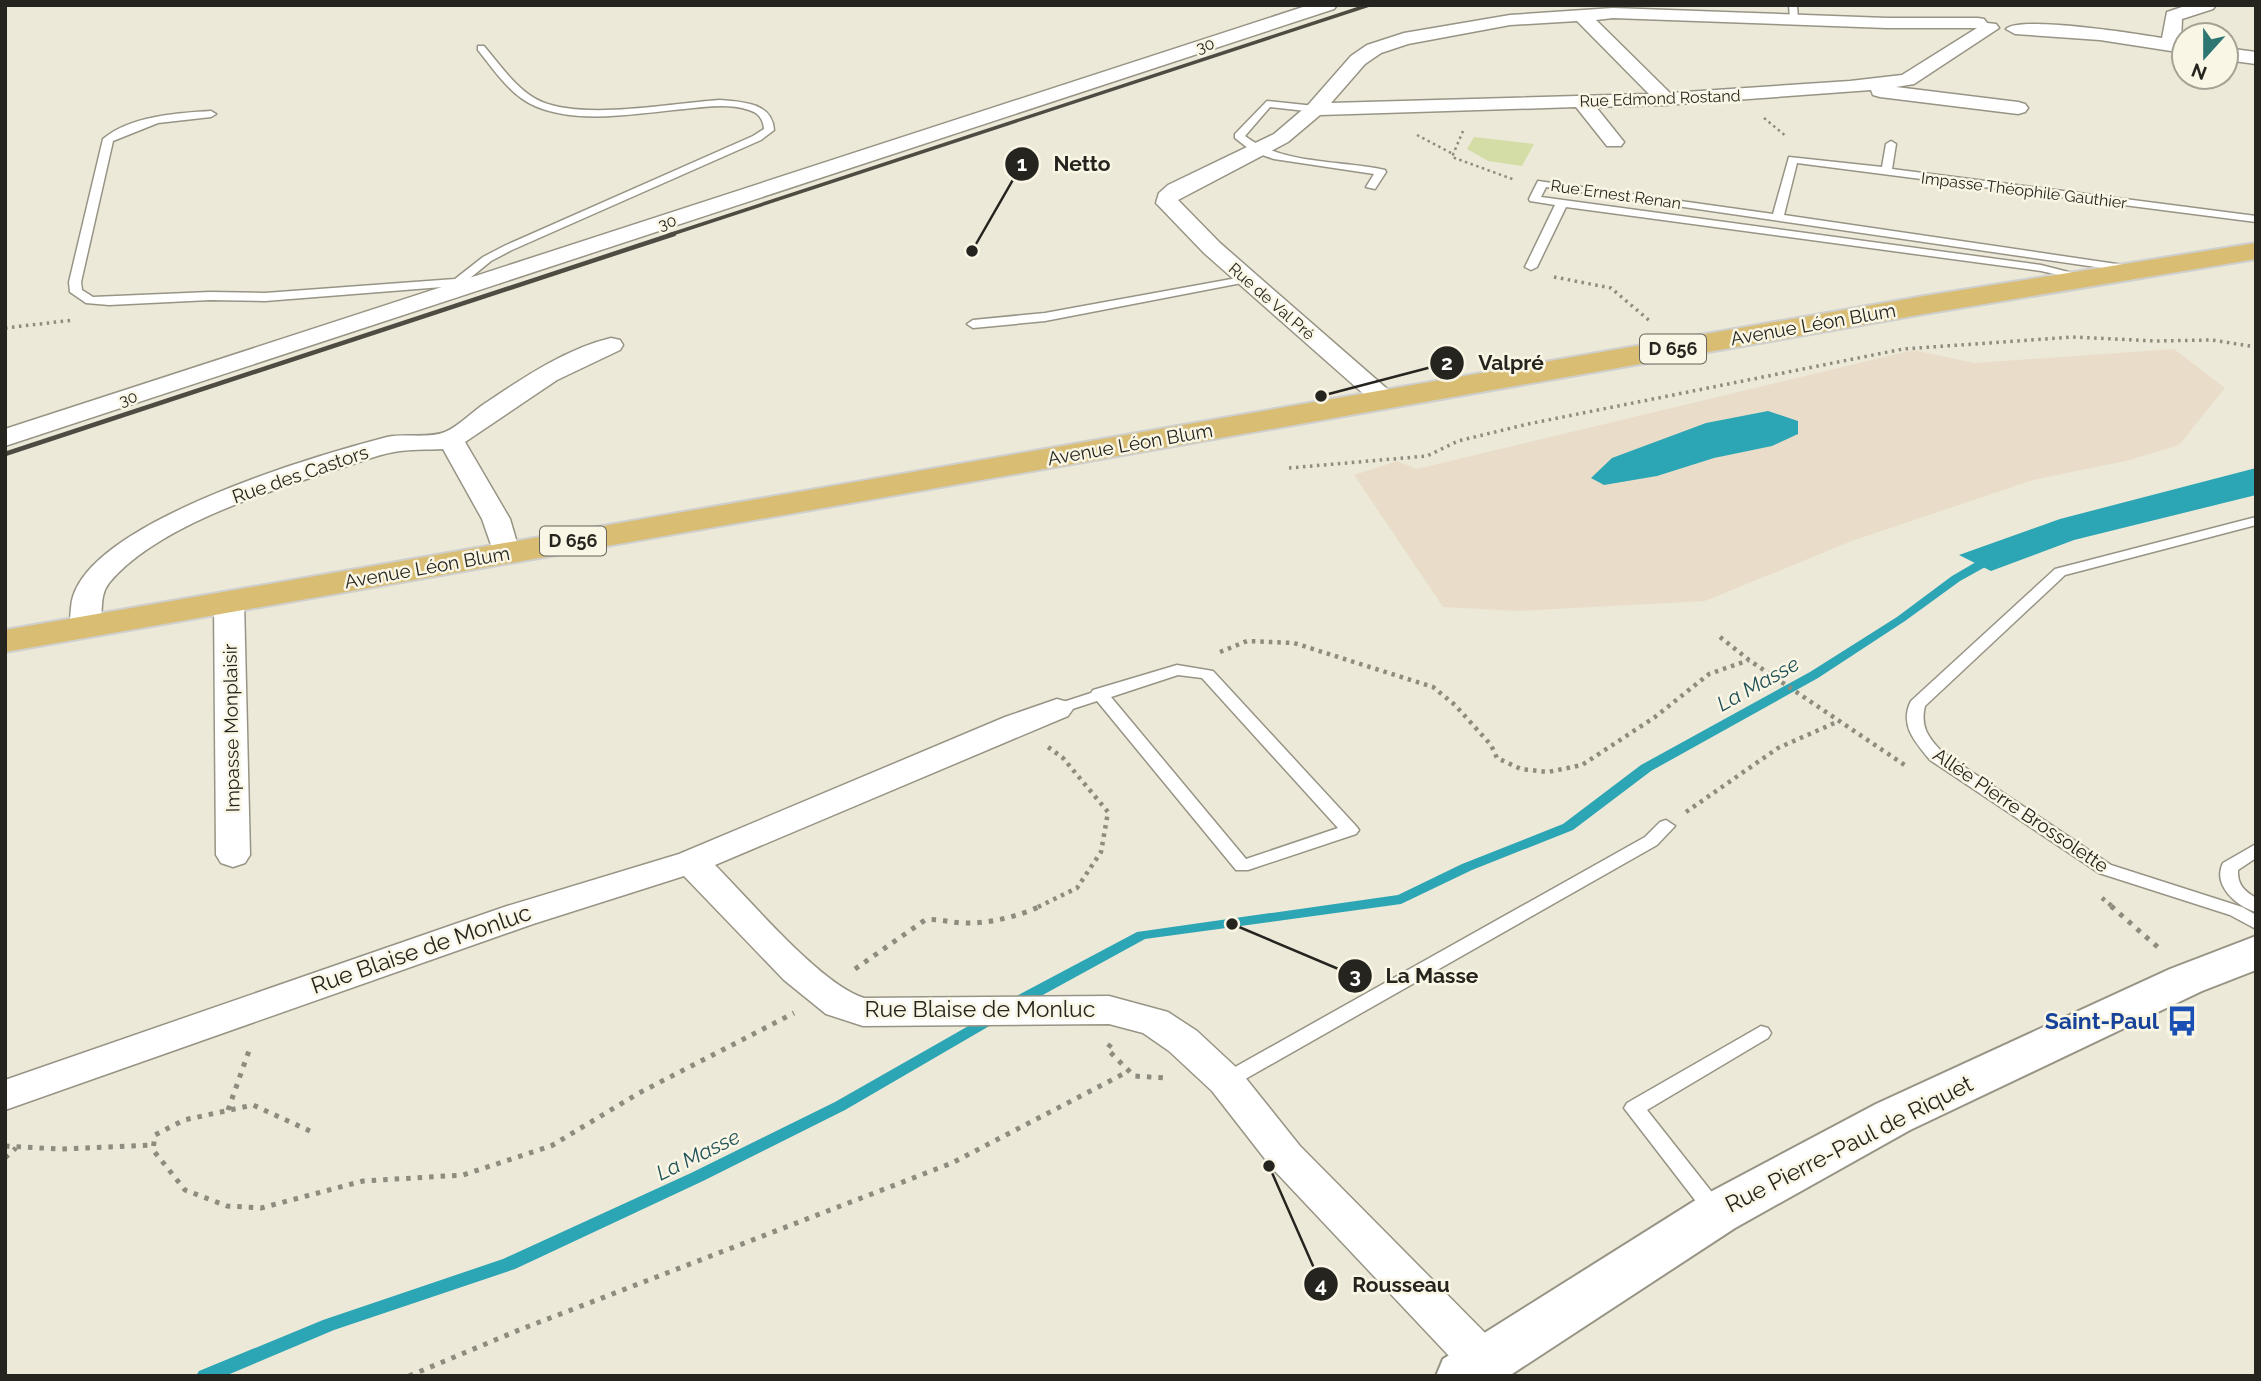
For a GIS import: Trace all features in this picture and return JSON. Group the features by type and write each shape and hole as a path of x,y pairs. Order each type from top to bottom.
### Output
{"main road":[{"name":"Avenue Léon Blum","path":"5,641 2130,269 2256,251"}],"street":[{"name":"30","path":"5,439 460,285 1328,5"},
{"path":"2171,11 2207,5"},
{"path":"1257,150 1281,138 1315,109 1358,60 1388,44 1510,20 1613,13 1794,12 1984,18 2170,45"},
{"path":"1581,15 1665,99"},
{"name":"Rue Edmond Rostand","path":"1315,109 1665,99 1850,87 1907,80 1984,18"},
{"path":"1907,80 1934,97"},
{"path":"1850,87 2018,108"},
{"path":"1581,101 1614,142"},
{"name":"Rue de Val Pré","path":"1257,150 1176,190 1167,198 1167,203 1248,279 1384,399"},
{"path":"506,553 496,519 452,440 500,404 583,355 611,345"},
{"name":"Rue des Castors","path":"85,627 86,601 94,580 143,538 208,506 288,476 392,444 452,440"},
{"name":"Impasse Monplaisir","path":"229,601 233,855"},
{"path":"691,862 1057,709"},
{"name":"Rue Blaise de Monluc","path":"5,1094 520,915 691,862 797,971 839,1004 863,1012 1110,1010 1138,1015 1155,1022 1183,1041 1226,1081 1286,1157 1473,1368"},
{"name":"Rue Pierre-Paul de Riquet","path":"1473,1368 1717,1213 1893,1116 2250,952"}],"lane":[{"path":"211,114 167,117 125,129 108,139 75,282 76,292 90,300 109,301 210,296 265,297 460,285 487,260 508,248 745,144 769,130 770,120 764,112 741,105 720,103 577,112 554,109 537,104 507,79 481,48"},
{"path":"1315,109 1267,104 1239,136 1257,150 1278,157 1381,172 1371,187"},
{"path":"1886,172 1891,144"},
{"name":"Impasse Théophile Gauthier","path":"1778,216 1793,159 2256,219"},
{"name":"Rue Ernest Renan","path":"2090,278 2041,268 1534,200 1542,183 2130,269"},
{"path":"1531,267 1562,203"},
{"path":"973,324 1045,317 1248,279"},
{"name":"Allée Pierre Brossolette","path":"2250,952 2236,911 2105,869 1936,755 1917,736 1913,721 1917,704 2060,572 2256,521"},
{"path":"1057,709 1100,693 1177,670 1212,676 1350,830 1242,866 1100,693"},
{"path":"1226,1081 1651,841 1666,826"},
{"path":"2256,850 2229,867 2227,879 2232,889 2256,906"},
{"path":"1717,1213 1634,1108 1761,1033"}],"path":[{"path":"1736,95 1818,162"},
{"path":"1476,103 1452,157 1539,189"},
{"path":"1531,267 1542,274 1611,288 1681,347"},
{"path":"1289,468 1427,456 1458,442 1528,424 1903,349 2073,338 2212,340 2256,347"},
{"path":"1666,826 1783,744 1836,719 1720,637"},
{"path":"1177,670 1247,641 1294,643 1433,687 1455,705 1491,745 1497,758 1521,769 1548,772 1582,765 1655,717 1710,674 1749,660"},
{"path":"310,1131 253,1105 184,1120 155,1135 153,1150 185,1190 228,1206 261,1208 363,1181 463,1175 551,1146 639,1093 758,1033 826,995 895,938 925,920 939,918 964,923 1022,915 1077,888 1101,852 1108,812 1063,758 1016,724"},
{"path":"228,1110 258,1024 252,1007"},
{"path":"410,1376 952,1163 1127,1072"},
{"path":"5,1146 43,1151 100,1146 154,1146"},
{"path":"5,1158 17,1148"}],"shaded area":[{"path":"2174,349 2225,388 2179,445 2130,460 2033,480 1852,541 1705,601 1518,611 1443,607 1354,475 1397,461 1417,469 1913,350 1975,363"}],"green space":[{"path":"1474,137 1534,144 1522,166 1488,161 1467,149"}],"water":[{"path":"1768,411 1798,421 1798,434 1772,446 1714,458 1657,476 1604,485 1591,478 1612,458 1706,423"},
{"path":"2256,468 2256,495 2074,540 1991,571 1959,555 2060,519"}],"waterway":[{"name":"La Masse","path":"1014,1004 1142,935 1401,899 1467,867 1568,827 1646,768 1814,675 1901,619 1956,578 1992,559"},
{"name":"La Masse","path":"205,1376 329,1325 509,1264 697,1177 840,1106 993,1017"}],"railway":[{"path":"669,235 1369,5"},
{"path":"5,454 674,234"}],"place":[{"name":"Netto","path":"972,251"},
{"name":"Valpré","path":"1321,396"},
{"name":"La Masse","path":"1232,924"},
{"name":"Saint-Paul","path":"2182,1021"},
{"name":"Rousseau","path":"1269,1166"}]}
